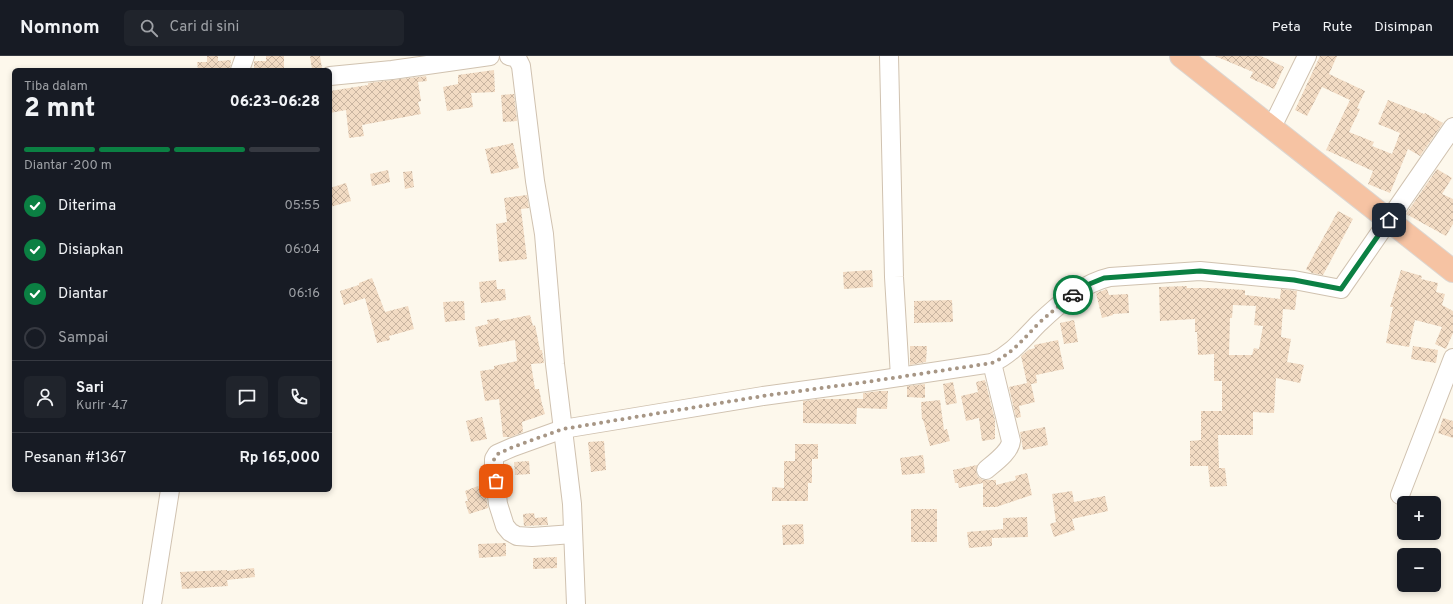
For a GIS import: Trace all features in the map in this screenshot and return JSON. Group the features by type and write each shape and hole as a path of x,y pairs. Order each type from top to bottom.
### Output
{"highway":[{"path":"1181,56 1453,271"}],"street":[{"path":"241,68 245,56"},
{"path":"332,76 392,70 490,56"},
{"path":"512,56 521,66 535,181 544,234 555,364 572,504 576,604"},
{"path":"889,56 894,277 900,377"},
{"path":"1272,127 1307,56"},
{"path":"573,534 532,537 516,536 510,532 505,526 498,504 494,470 494,459 498,454 563,429 763,396 992,363 1013,350 1040,322 1081,289 1104,278 1200,271 1294,280 1341,289 1453,127"},
{"path":"1400,495 1453,358"},
{"path":"986,470 1011,445 992,363"},
{"path":"152,604 170,492"}],"building":[{"path":"207,56 218,56 218,61 231,60 230,68 198,68 197,62 207,62"},
{"path":"266,56 284,56 284,68 254,68 254,61 266,61"},
{"path":"310,56 320,56 322,68 312,68"},
{"path":"1215,56 1261,56 1284,67 1274,89 1250,78 1253,72"},
{"path":"1320,56 1337,56 1329,74 1365,91 1357,108 1360,109 1349,132 1374,142 1372,146 1392,154 1400,133 1378,124 1388,100 1424,114 1425,113 1443,123 1420,156 1408,149 1390,193 1368,184 1373,171 1326,150 1350,100 1322,87 1307,116 1295,110"},
{"path":"494,70 495,92 471,93 473,107 447,111 443,87 458,84 458,75"},
{"path":"426,76 427,81 418,82 421,101 418,102 421,114 362,125 364,136 349,138 346,110 332,113 332,91 368,85 368,83"},
{"path":"514,94 517,121 503,122 501,95"},
{"path":"513,143 519,168 491,174 485,149"},
{"path":"1437,169 1452,178 1442,194 1453,199 1453,224 1446,236 1406,214"},
{"path":"388,170 390,182 372,186 370,174"},
{"path":"412,171 414,187 405,189 403,172"},
{"path":"346,183 351,201 332,206 332,187"},
{"path":"527,195 529,208 521,209 527,259 499,262 496,224 507,222 504,198"},
{"path":"1338,211 1353,219 1323,275 1312,273 1306,269"},
{"path":"872,270 873,287 844,289 843,272"},
{"path":"1401,270 1422,276 1421,279 1438,283 1436,292 1445,294 1442,305 1453,311 1453,333 1446,349 1435,344 1442,327 1415,320 1409,347 1386,343 1393,307 1390,307"},
{"path":"372,278 385,312 408,306 414,329 389,336 390,340 377,343 365,298 344,305 340,291 359,285 359,283"},
{"path":"496,280 497,289 505,289 506,300 481,303 479,282"},
{"path":"1187,286 1187,288 1245,290 1245,295 1280,299 1281,289 1297,291 1295,310 1283,309 1281,337 1291,339 1287,362 1304,365 1300,383 1276,378 1274,413 1253,412 1253,435 1218,435 1219,468 1225,468 1227,486 1210,487 1208,466 1190,466 1190,441 1201,440 1201,411 1222,411 1222,381 1214,381 1214,354 1198,355 1195,319 1160,321 1159,287","holes":["1233,305 1256,306 1254,325 1263,326 1259,349 1254,348 1252,355 1229,355 1230,318 1232,318"]},
{"path":"1107,289 1109,295 1128,294 1129,313 1113,314 1102,318 1096,293"},
{"path":"952,300 953,322 914,323 914,301"},
{"path":"464,301 465,320 445,322 443,302"},
{"path":"530,315 533,326 535,325 544,363 531,364 535,389 539,389 545,414 522,422 523,432 511,437 503,437 499,399 485,401 480,371 494,369 494,366 517,361 515,340 479,347 475,327 488,324 487,320 499,318 500,321"},
{"path":"1074,320 1078,342 1064,344 1060,323"},
{"path":"1058,340 1064,369 1036,375 1037,383 1031,384 1035,402 1019,406 1021,417 1016,418 1009,387 1027,383 1021,356 1028,350 1035,348 1034,345"},
{"path":"910,346 927,346 926,362 910,365"},
{"path":"1413,346 1438,350 1436,363 1411,359"},
{"path":"985,380 995,420 995,439 982,441 979,418 966,421 961,396 978,392 976,382"},
{"path":"953,382 957,403 946,405 943,384"},
{"path":"925,384 925,398 907,397 907,386"},
{"path":"888,391 887,409 857,408 856,424 803,423 803,401 821,399 863,399 863,393"},
{"path":"940,400 944,430 947,429 950,441 930,446 923,419 922,420 921,402"},
{"path":"482,417 487,439 471,442 466,421"},
{"path":"1443,418 1453,421 1453,438 1438,433"},
{"path":"1045,427 1048,445 1023,450 1020,432"},
{"path":"604,441 606,470 591,472 588,442"},
{"path":"795,444 818,444 818,459 812,459 812,483 808,483 808,501 772,501 772,487 784,488 784,461 795,461"},
{"path":"923,455 925,473 902,475 900,458"},
{"path":"529,461 530,474 515,475 514,462"},
{"path":"977,465 976,471 978,477 983,480 996,480 996,485 1016,480 1015,476 1027,473 1032,495 996,507 983,507 983,483 959,488 958,483 955,483 953,470"},
{"path":"478,486 482,497 486,495 488,508 469,514 465,501 468,501 465,491"},
{"path":"1072,491 1074,502 1105,496 1108,511 1072,519 1075,530 1054,537 1050,524 1056,522 1052,494"},
{"path":"911,509 937,509 937,542 911,542"},
{"path":"534,513 535,518 547,517 548,525 524,526 523,514"},
{"path":"1027,517 1028,537 992,538 992,546 969,548 967,532 1003,529 1003,518"},
{"path":"803,524 804,544 783,545 782,525"},
{"path":"506,543 506,556 479,558 478,544"},
{"path":"557,557 557,568 533,569 533,558"},
{"path":"254,568 255,577 227,580 228,586 182,589 180,572 227,571"}],"way so far":[{"path":"496,481 494,459 498,454 563,429 763,396 992,363 1013,350 1040,322 1073,295"}],"route":[{"path":"1073,295 1087,285 1104,278 1200,271 1294,280 1341,289 1389,220"}]}
